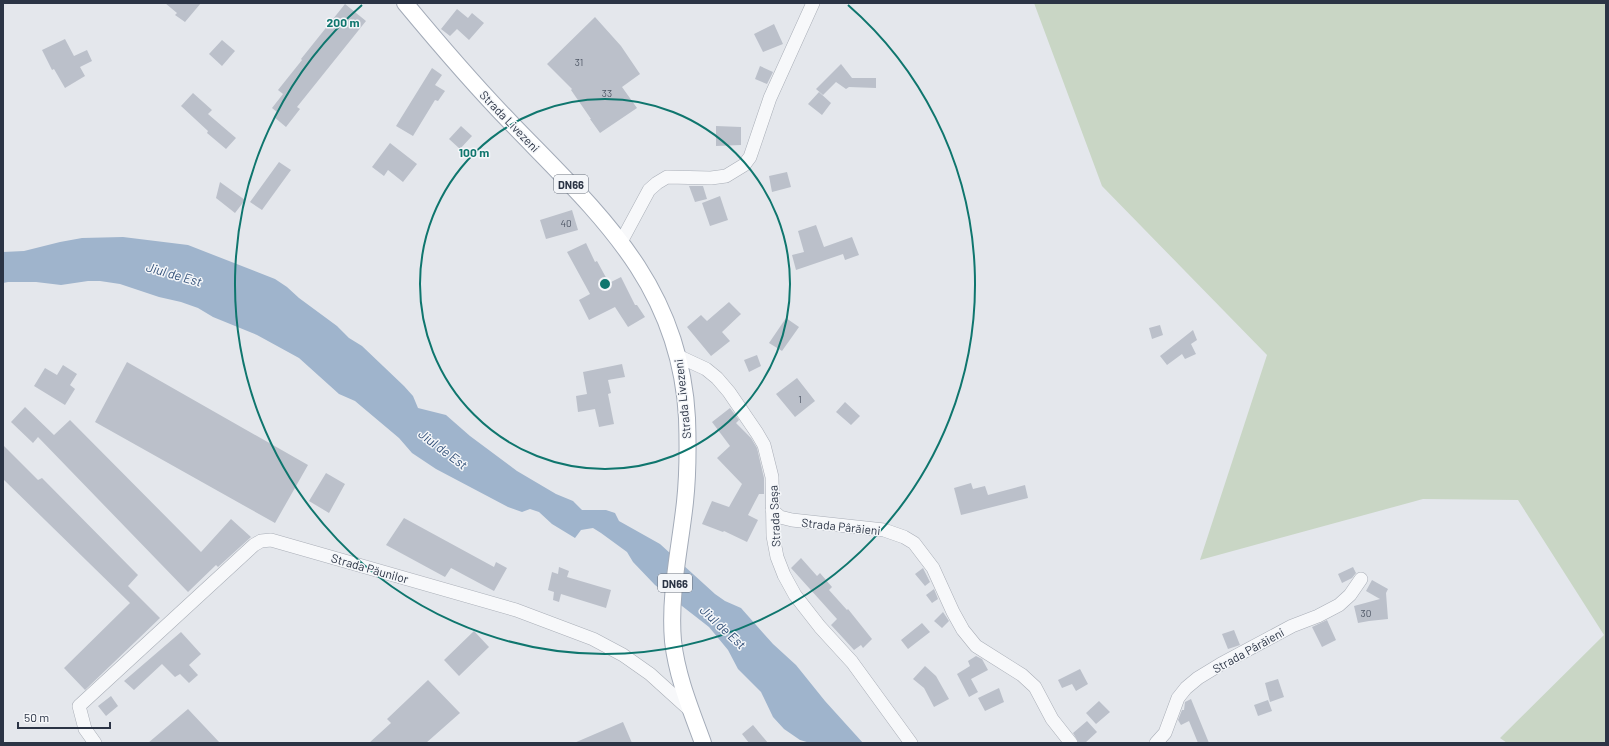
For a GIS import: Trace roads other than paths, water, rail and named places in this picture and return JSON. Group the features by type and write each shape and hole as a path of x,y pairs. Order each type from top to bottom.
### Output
{"main road":[{"name":"Strada Livezeni","path":"405,3 468,76 576,190 621,242 645,276 661,306 678,356 687,416 685,502 678,548 672,617 673,642 677,665 703,743"}],"street":[{"path":"621,242 649,190 656,183 667,177 711,178 726,176 744,165 750,157 770,98 813,3"},
{"name":"Strada Saşa","path":"678,356 706,369 717,378 758,433 764,445 771,472 773,490 773,536 777,557 784,575 795,595 820,627 852,662 911,743"},
{"name":"Strada Pârăieni","path":"772,510 780,517 792,520 884,530 914,542 933,568 963,630 976,646 1022,675 1035,687 1052,719 1071,743"},
{"name":"Strada Păunilor","path":"95,743 85,729 79,706 254,545 261,541 271,540 516,610 593,639 623,655 650,674 692,712"},
{"name":"Strada Pârăieni","path":"1156,743 1165,733 1178,698 1186,688 1198,678 1279,633 1339,605 1350,595 1361,579"}],"water":[{"name":"Jiul de Est","path":"123,237 188,245 275,279 287,287 299,298 337,326 349,338 362,346 404,386 413,396 418,408 446,415 470,436 517,471 556,494 573,501 582,510 606,510 615,513 619,521 660,544 715,594 725,601 741,608 773,644 796,665 825,701 863,743 810,743 800,740 784,729 773,717 761,692 738,669 728,650 709,627 655,585 633,562 627,552 593,528 581,530 575,538 552,524 539,512 530,509 522,512 508,507 436,469 412,453 399,438 355,401 339,394 299,358 257,335 213,317 198,308 120,284 100,281 88,281 61,285 36,282 3,283 3,252 24,251 82,238"}]}
